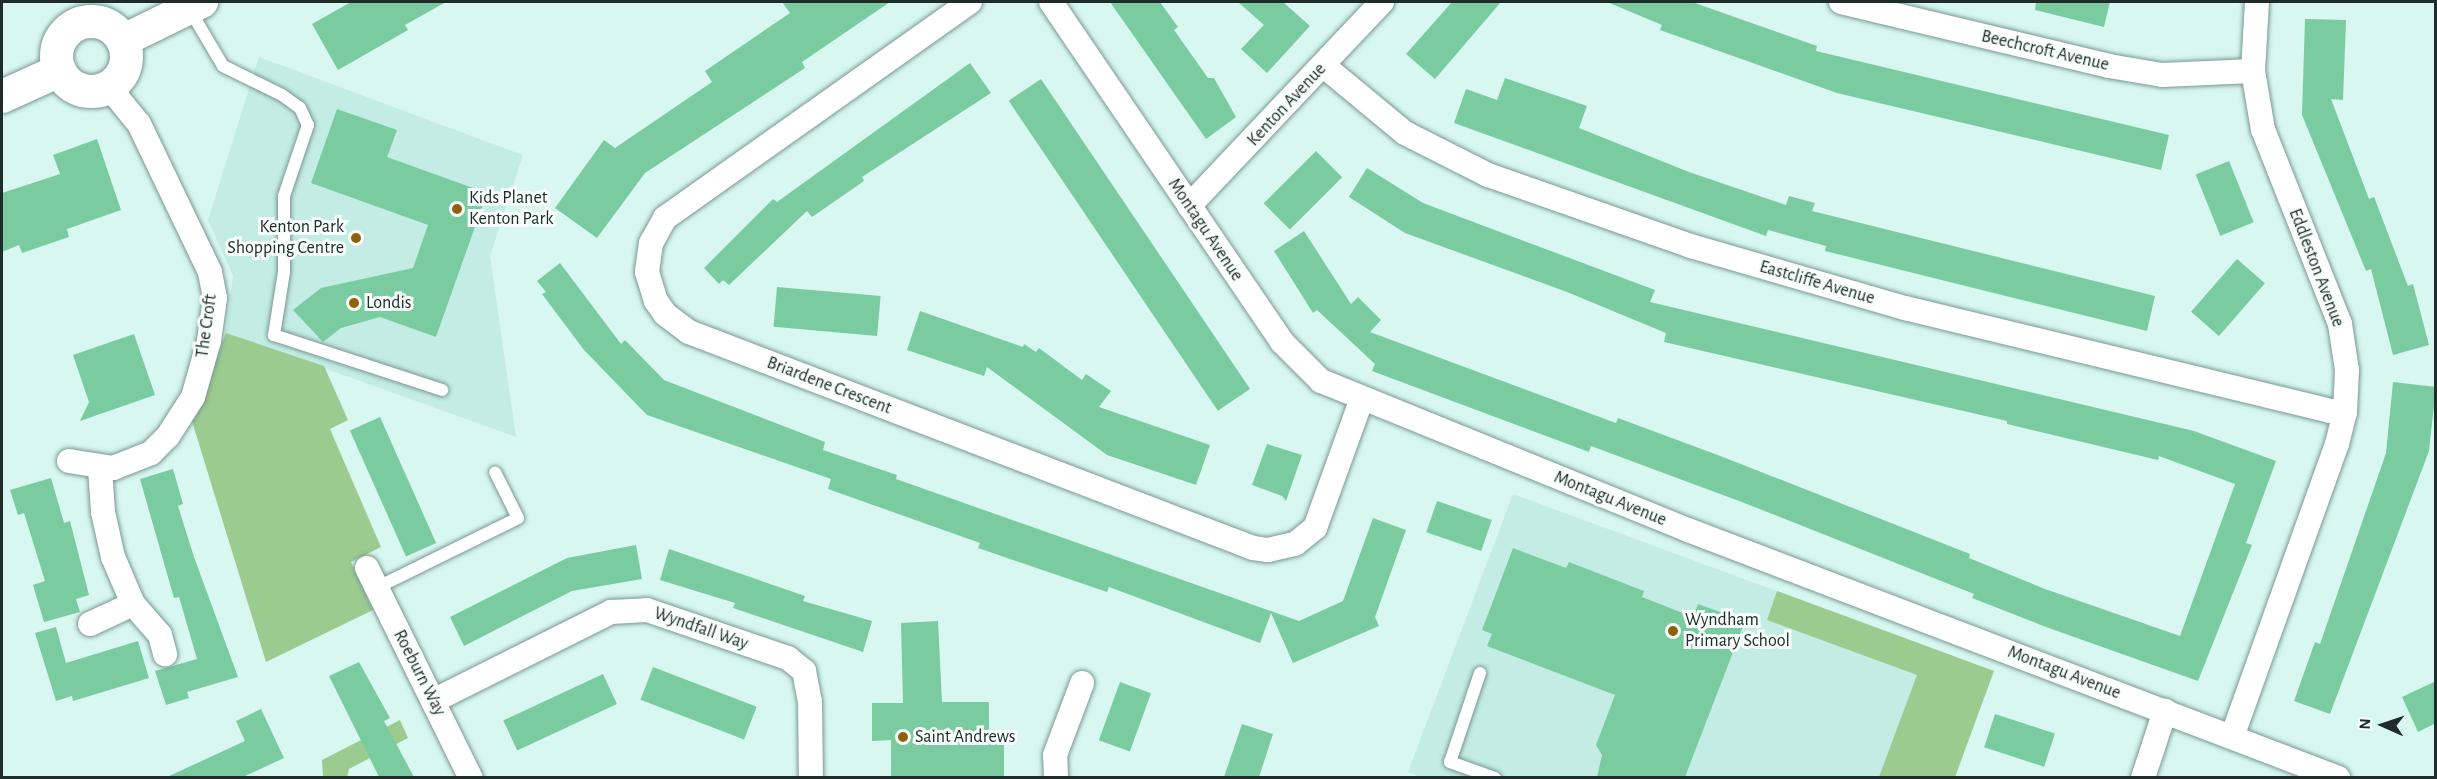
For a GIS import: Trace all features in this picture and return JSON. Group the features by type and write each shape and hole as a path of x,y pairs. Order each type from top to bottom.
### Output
{"main road":[{"path":"69,13 112,26 124,40 127,62 118,81 100,91 79,90 63,78 55,60 59,39 69,13"},
{"path":"2,96 59,70"}],"street":[{"name":"Briardene Crescent","path":"970,2 665,218 651,243 647,272 656,301 665,314 689,332 1253,548 1268,550 1295,544 1315,528 1362,400"},
{"name":"Montagu Avenue","path":"1052,2 1281,342 1302,366 1321,381 1362,400 2338,777"},
{"name":"Kenton Avenue","path":"1190,206 1382,2"},
{"name":"Beechcroft Avenue","path":"1841,2 2109,66 2162,75 2253,71"},
{"name":"Eddleston Avenue","path":"2232,737 2345,412 2347,370 2340,324 2263,130 2253,71 2257,2"},
{"path":"124,40 196,5"},
{"name":"Eastcliffe Avenue","path":"1324,66 1405,133 1488,175 1691,246 1905,308 2330,411 2345,412"},
{"name":"The Croft","path":"69,461 100,468 113,468 151,453 180,420 193,397 202,366 214,298 210,272 139,124 108,86"},
{"path":"100,468 103,512 113,557 132,604 160,634 165,654"},
{"name":"Roeburn Way","path":"372,578 471,777"},
{"path":"90,624 132,604"},
{"name":"Wyndfall Way","path":"433,701 611,612 647,610 788,658 804,671 810,701 811,777"},
{"path":"1056,777 1055,755 1082,683"},
{"path":"2143,777 2165,711"}],"lane":[{"path":"196,5 223,66 291,101 300,108 308,125 284,196 284,272 274,335 442,390"},
{"path":"372,578 518,518 495,471"},
{"path":"1480,673 1450,762 1496,777"}],"shaded area":[{"name":"Kenton Park Shopping Centre","path":"259,57 523,155 490,256 516,437 226,333 233,276 208,220"},
{"name":"Wyndham Primary School","path":"1513,494 1994,671 1955,777 1423,778 1408,772"}],"green space":[{"path":"226,333 324,366 348,420 330,429 381,547 351,562 373,610 266,662 191,418"},
{"path":"1777,591 1994,671 1955,777 1879,777 1917,675 1767,620"},
{"path":"400,720 408,738 349,769 347,777 323,777 322,760"}],"building":[{"path":"351,2 446,2 405,25 408,30 338,70 312,24"},
{"path":"782,2 890,2 802,62 805,68 645,173 597,238 555,208 604,140 615,148 712,82 705,71 790,13"},
{"path":"1110,2 1160,2 1178,27 1174,30 1208,78 1214,78 1236,117 1206,139"},
{"path":"1238,2 1283,2 1310,26 1267,73 1241,49 1264,25"},
{"path":"1452,2 1501,2 1435,79 1406,54"},
{"path":"1607,2 1692,2 1817,46 1816,51 2169,135 2161,170 1837,93 1660,30 1662,25"},
{"path":"2036,2 2110,2 2104,27 2035,10"},
{"path":"2305,19 2346,20 2343,100 2331,99 2369,199 2374,197 2408,286 2413,284 2429,345 2393,355 2371,269 2366,271 2302,115"},
{"path":"970,63 991,93 862,177 864,181 812,217 807,211 729,285 723,280 719,284 704,268 773,199 777,202"},
{"path":"1505,78 1587,106 1579,128 1689,172 1786,205 1789,196 1815,203 1812,211 2155,296 2147,331 1825,251 1826,246 1768,230 1766,236 1454,123 1466,89 1497,100"},
{"path":"1041,79 1250,389 1218,411 1009,101"},
{"path":"337,109 397,130 387,157 487,193 436,337 380,317 341,328 323,342 293,310 321,288 413,268 428,225 311,183"},
{"path":"97,139 121,210 67,229 69,237 22,253 19,245 2,252 2,193 60,174 53,155"},
{"path":"1316,151 1342,177 1290,229 1264,203"},
{"path":"2229,161 2254,222 2220,236 2196,174"},
{"path":"1367,168 1423,203 1655,290 1650,302 2194,431 2276,461 2246,543 2252,545 2198,681 1972,598 1974,594 1747,504 1591,446 1589,452 1372,371 1375,364 1317,310 1313,313 1274,251 1304,231 1351,304 1358,297 1381,320 1370,332 1616,423 1618,418 1723,457 1970,554 1969,558 2045,589 2180,636 2235,484 2159,456 2158,460 2007,424 2007,421 1664,342 1666,333 1567,292 1405,233 1349,197"},
{"path":"2237,259 2265,283 2219,336 2191,312"},
{"path":"560,263 621,344 625,340 664,380 825,442 823,450 897,475 896,479 1299,621 1343,601 1373,518 1406,530 1375,617 1379,626 1293,663 1271,613 1260,643 1109,587 1107,592 978,548 980,543 828,489 831,479 647,415 584,350 542,294 546,292 537,281"},
{"path":"777,287 881,296 877,336 774,327"},
{"path":"920,311 1023,347 1024,344 1036,352 1039,348 1082,380 1086,374 1111,391 1099,407 1210,445 1196,485 1107,455 987,367 984,376 907,350"},
{"path":"134,334 155,395 80,421 89,402 73,355"},
{"path":"2393,382 2436,387 2429,451 2330,714 2294,701 2315,642 2320,644 2386,453"},
{"path":"380,417 436,543 406,556 350,430"},
{"path":"1267,444 1302,455 1286,501 1282,496 1252,485"},
{"path":"173,469 183,504 178,506 238,677 187,692 189,698 166,705 155,671 197,659 179,597 174,598 140,479"},
{"path":"51,478 64,523 70,521 89,595 76,599 80,612 44,622 33,585 45,581 24,513 18,515 10,490"},
{"path":"1437,501 1492,520 1481,551 1426,532"},
{"path":"636,545 642,579 572,591 464,646 450,617 567,558"},
{"path":"1513,548 1566,568 1569,562 1644,591 1642,597 1693,617 1698,604 1745,621 1685,777 1597,777 1602,755 1596,745 1615,695 1487,646 1492,634 1482,630"},
{"path":"669,549 805,596 803,601 872,621 863,652 733,608 735,603 660,580"},
{"name":"Saint Andrews","path":"938,621 942,702 989,702 989,744 1004,744 1004,777 891,777 891,740 872,741 872,703 903,703 901,623"},
{"path":"56,627 66,663 138,641 149,678 73,701 72,696 56,701 35,633"},
{"path":"359,662 390,718 384,721 414,777 379,777 329,676"},
{"path":"653,667 757,707 744,739 640,700"},
{"path":"603,674 617,704 517,750 503,720"},
{"path":"2436,681 2436,723 2418,732 2402,697"},
{"path":"1120,682 1151,693 1130,752 1099,740"},
{"path":"261,709 284,758 243,777 167,777 245,741 236,721"},
{"path":"1995,714 2055,733 2044,767 1984,747"},
{"path":"1242,724 1273,734 1259,777 1224,777"}],"place":[{"name":"Kids Planet Kenton Park","path":"457,209"},
{"name":"Kenton Park Shopping Centre","path":"356,238"},
{"name":"Londis","path":"354,303"},
{"name":"Wyndham Primary School","path":"1673,631"},
{"name":"Saint Andrews","path":"903,737"}]}
